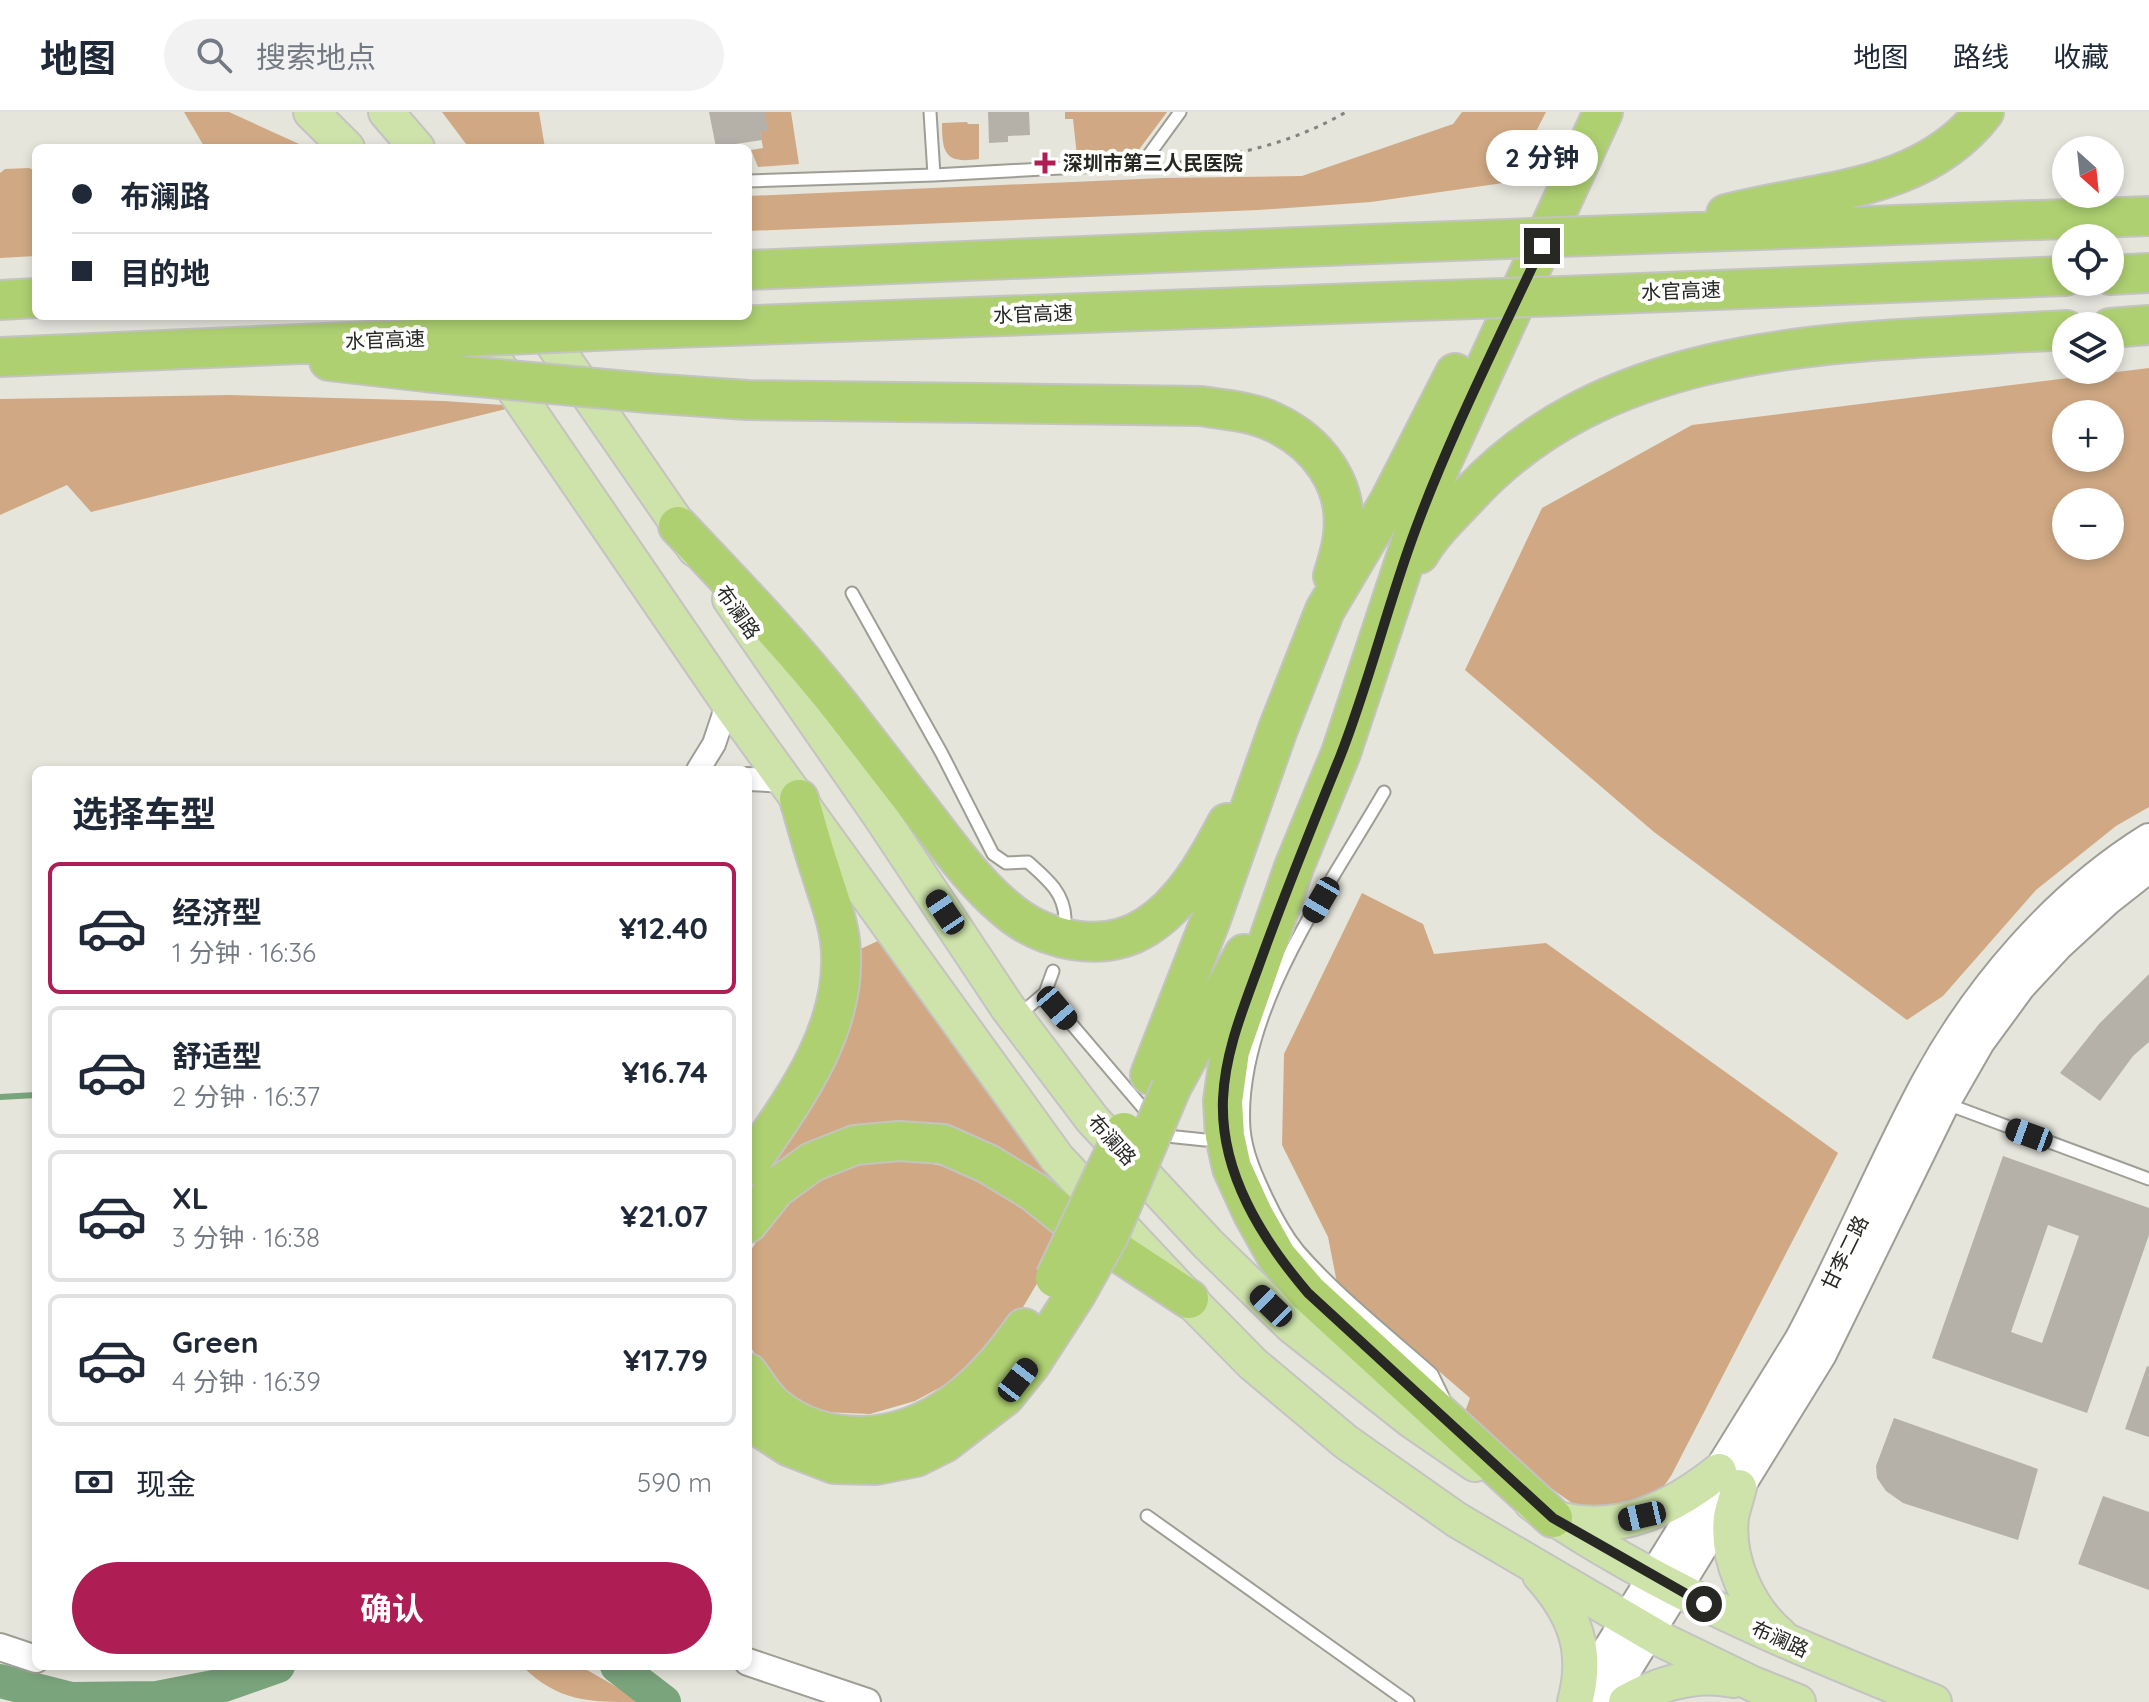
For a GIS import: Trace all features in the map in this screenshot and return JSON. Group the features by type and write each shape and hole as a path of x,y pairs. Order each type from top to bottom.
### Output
{"highway":[{"path":"1325,610 1389,502 1433,418 1539,195 1574,112"},
{"path":"1553,1518 1308,1293 1277,1257 1232,1168 1225,1136 1223,1101 1225,1074 1239,1019 1294,867 1341,753 1442,462 1603,112"},
{"path":"1652,233 1754,206 1873,184 1921,165 1956,143 1984,112"},
{"path":"752,270 2149,216"},
{"path":"2124,274 2149,273"},
{"name":"水官高速","path":"421,356 617,330 2052,277"},
{"path":"0,300 32,298"},
{"path":"2124,327 2149,325"},
{"path":"1386,617 1423,548 1479,485 1511,455 1546,432 1628,388 1712,362 1806,346 2052,331"},
{"path":"0,357 158,350 316,360 421,356 648,393 747,400 1201,406 1272,421 1300,437 1322,457 1335,478 1343,506 1344,534 1325,610 1278,729 1211,919 1160,1082"},
{"path":"678,526 797,652 983,886 1006,909 1045,933 1066,940 1094,942 1143,929 1161,915 1207,861 1278,729"},
{"path":"752,1160 781,1118 826,1040 839,994 842,951 836,923 793,790"},
{"path":"752,1420 790,1447 834,1464 876,1465 916,1457 944,1443 1005,1396 1030,1365 1065,1286 1100,1187 1160,1082 1206,1019 1294,867"},
{"path":"752,1218 776,1188 812,1162 855,1145 899,1141 943,1144 988,1164 1034,1192 1066,1218 1189,1299"},
{"path":"752,1378 773,1406 801,1424 837,1436 885,1436 926,1422 967,1395 1001,1361 1065,1286"}],"main road":[{"path":"311,112 343,144"},
{"path":"372,112 401,130"},
{"path":"467,320 728,702 1057,1158 1189,1299 1253,1364 1346,1442 1457,1520 1638,1626 1753,1684 1798,1702"},
{"name":"布澜路","path":"537,320 881,817 1015,1018 1092,1119 1208,1244 1292,1326 1411,1420 1553,1518 1664,1583 1792,1646 1934,1702"},
{"name":"甘李二路","path":"1729,1479 1826,1291 1926,1084 1959,1028 2004,967 2043,926 2091,882 2149,839"},
{"name":"甘李二路","path":"1576,1702 1638,1626 1729,1479 1821,1354 1944,1103 1979,1042 2020,986 2107,900 2149,867"},
{"path":"1553,1518 1581,1525 1611,1523 1642,1516 1697,1489 1729,1479 1731,1545 1738,1573 1770,1627 1792,1646"},
{"path":"1529,1563 1550,1586 1577,1635 1582,1655 1582,1676 1576,1702"},
{"name":"甘李二路","path":"1606,1702 1638,1626"},
{"path":"1626,1702 1668,1683 1693,1679 1722,1677 1753,1684"}],"street":[{"path":"700,766 714,744 728,702"},
{"path":"752,780 793,790"},
{"path":"0,1647 32,1658"},
{"path":"752,1663 867,1702"}],"lane":[{"path":"930,112 934,175"},
{"path":"752,181 1122,166 1142,162 1180,112"},
{"path":"852,593 942,754 993,854 1006,863 1028,862 1062,899 1065,918"},
{"path":"1384,792 1290,954 1254,1035 1241,1132 1254,1171 1273,1211 1297,1249 1432,1374 1462,1433"},
{"path":"1015,1018 1045,993 1053,971"},
{"path":"1045,993 1167,1136 1205,1140"},
{"path":"1944,1103 2149,1179"},
{"path":"1147,1516 1408,1702"}],"path":[{"path":"1122,166 1225,156 1283,141 1346,112"}],"shaded area":[{"path":"184,112 229,112 299,144 203,144"},
{"path":"442,112 539,112 544,144 466,144"},
{"path":"765,112 791,112 799,164 758,167 752,150 763,148 760,132"},
{"path":"1065,112 1167,112 1138,151 1127,155 1077,156 1073,119 1065,119"},
{"path":"1462,112 1546,112 1510,182 1371,202 1258,210 752,231 752,196 1163,178 1302,176 1453,124"},
{"path":"942,123 979,124 979,159 952,158 943,142"},
{"path":"5,169 32,169 32,256 0,258 0,173"},
{"path":"2149,368 2149,807 2116,826 2036,890 1943,996 1907,1020 1654,832 1465,670 1542,508 1692,425 2052,380 2052,384 2124,384 2124,371"},
{"path":"230,395 518,406 91,512 67,485 0,515 0,399"},
{"path":"1362,893 1423,924 1434,954 1546,943 1838,1153 1671,1476 1652,1503 1582,1510 1463,1417 1470,1398 1337,1283 1328,1237 1282,1145 1284,1054"},
{"path":"882,939 1068,1194 1014,1160 905,1133 752,1202 752,1186 814,1098 841,1047 857,994 854,952"},
{"path":"900,1158 965,1170 1012,1190 1057,1237 1042,1275 1013,1324 954,1380 915,1401 870,1414 824,1412 795,1399 768,1375 752,1349 752,1248 771,1219 810,1183 853,1164"},
{"path":"527,1670 587,1670 639,1702 575,1698"}],"building":[{"path":"709,112 765,112 768,131 760,132 762,140 715,144"},
{"path":"988,112 1029,112 1030,135 1008,136 1008,142 989,143"},
{"path":"2149,974 2149,1042 2133,1056 2100,1101 2060,1073 2099,1024"},
{"path":"2003,1156 2149,1208 2149,1235 2087,1413 1932,1358","holes":["2048,1225 2079,1236 2042,1343 2011,1332"]},
{"path":"2149,1367 2149,1437 2125,1429"},
{"path":"1894,1418 2038,1469 2018,1540 1903,1503 1886,1491 1877,1478 1876,1466"},
{"path":"2103,1496 2149,1512 2149,1590 2078,1564"}],"waterway":[{"path":"0,1097 32,1095"},
{"path":"0,1681 71,1699 157,1698 224,1685 267,1670"},
{"path":"622,1670 664,1702"}],"place":[{"name":"深圳市第三人民医院","path":"1045,163"}],"route":[{"path":"1542,246 1442,462 1412,539 1341,753 1294,867 1239,1019 1225,1074 1225,1136 1232,1168 1253,1214 1277,1257 1308,1293 1553,1518 1704,1604"}]}
